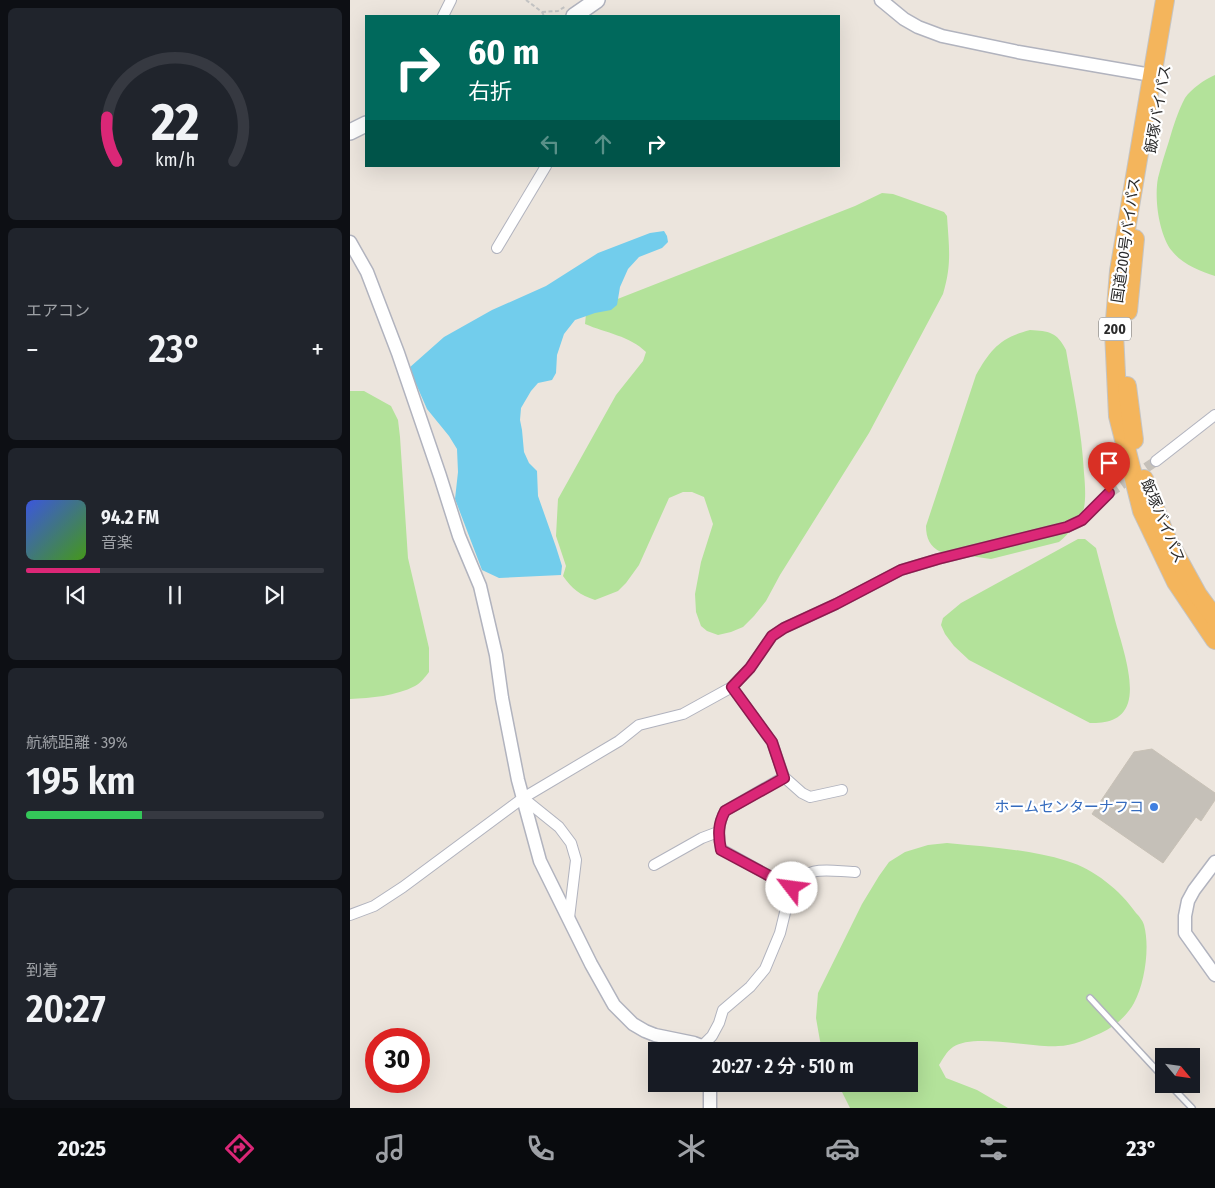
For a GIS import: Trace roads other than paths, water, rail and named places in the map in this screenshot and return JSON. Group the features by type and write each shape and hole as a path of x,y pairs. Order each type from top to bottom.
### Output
{"highway":[{"name":"国道200号バイパス","path":"1165,0 1158,76 1119,271 1114,332 1118,416 1142,511 1176,582 1215,640"},
{"name":"飯塚バイパス","path":"1177,0 1158,76 1135,239 1126,325 1126,377 1131,424 1141,469 1165,535 1198,595 1215,618"}],"main road":[{"path":"572,10 597,0"},
{"path":"350,132 365,124"}],"street":[{"path":"444,15 452,0"},
{"path":"881,0 918,28 942,36 1018,52 1158,76"},
{"path":"497,248 545,167"},
{"path":"350,242 367,272 398,353 459,536 480,586 496,655 502,698 523,798 540,862 614,1005 633,1024 654,1035 689,1042"},
{"path":"1156,461 1215,415"},
{"path":"350,916 374,906 403,887 523,798 619,741 640,725 684,714 732,687 750,668 772,636 784,628 836,604 901,570 1067,527 1082,520 1109,493"},
{"path":"732,687 772,742 784,778 810,797 842,790"},
{"path":"784,778 725,811 720,820 718,832 721,850 792,888"},
{"path":"523,798 559,827 571,843 576,860 568,918"},
{"path":"654,865 702,838 718,832"},
{"path":"1215,862 1194,890 1188,901 1184,916 1185,933 1215,975"},
{"path":"708,1042 719,1023 723,1010 750,988 765,969 780,933 792,888 803,875 813,871 854,872"},
{"path":"710,1092 710,1108"}],"lane":[{"path":"1090,998 1155,1068"},
{"path":"1178,1093 1192,1108"}],"water":[{"path":"664,231 668,242 662,248 639,257 628,269 620,287 617,305 611,310 575,320 564,334 557,355 556,373 552,380 538,383 521,408 520,420 524,452 529,463 537,471 538,496 562,566 561,575 499,578 482,570 455,499 458,472 457,449 427,409 409,368 444,337 492,310 546,286 598,253 650,233"}],"tunnel":[{"path":"1109,493 1156,461"}],"place":[{"name":"ホームセンターナフコ","path":"1154,807"}]}
